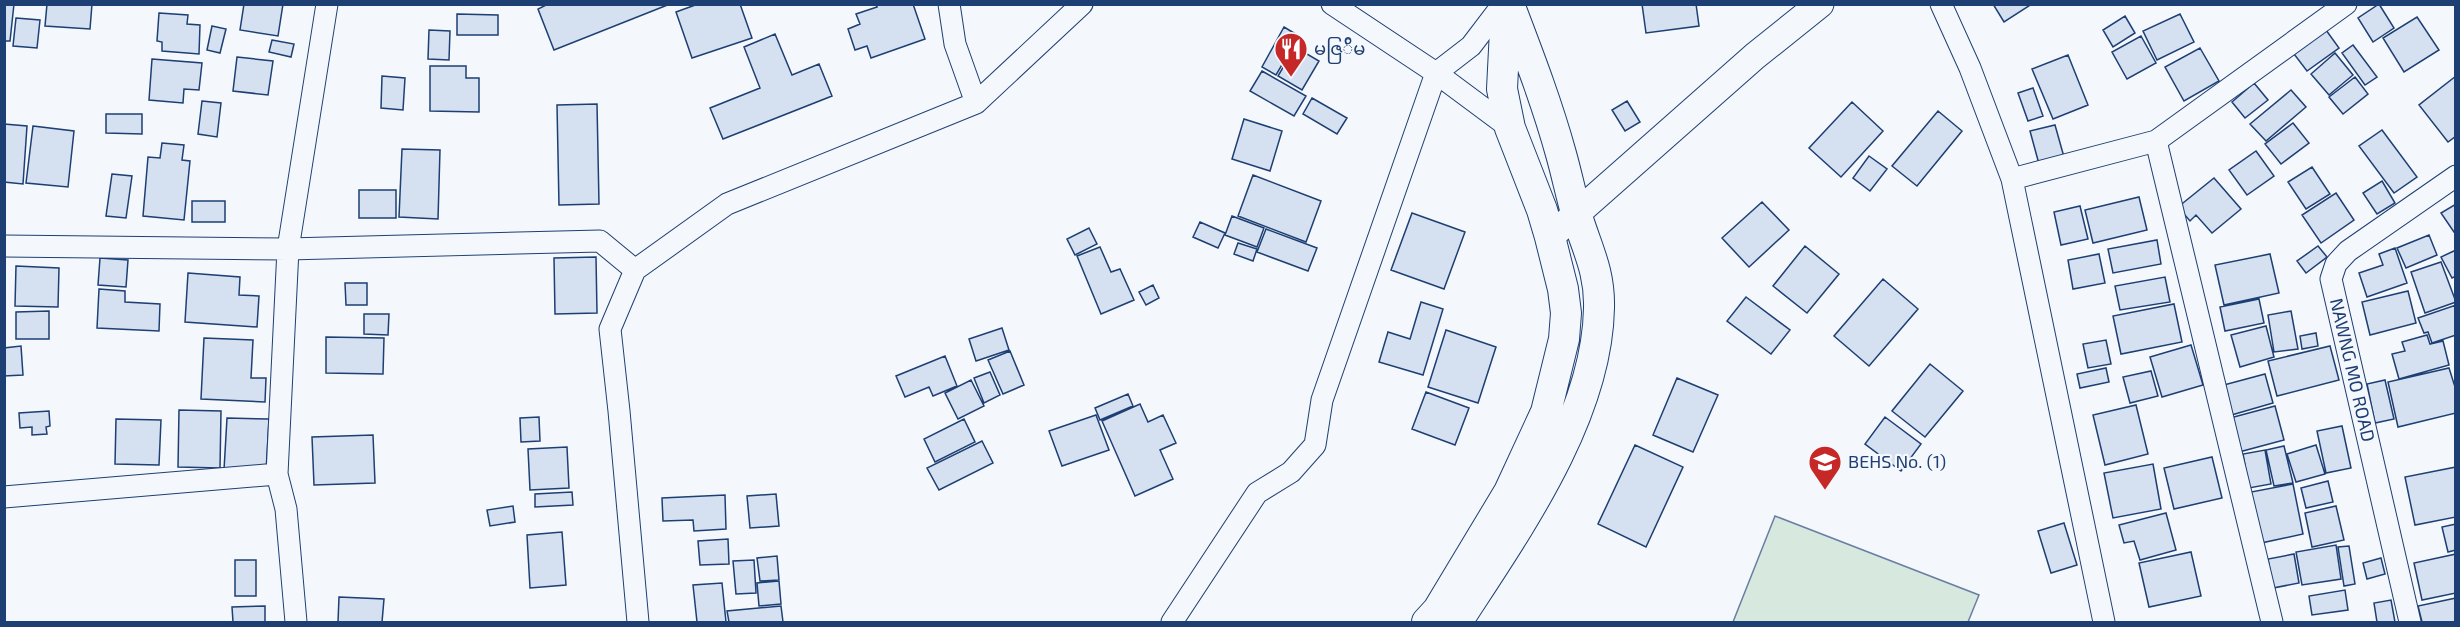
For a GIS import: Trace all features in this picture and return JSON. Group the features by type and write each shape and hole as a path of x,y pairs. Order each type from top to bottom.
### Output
{"main road":[{"path":"1427,622 1438,610 1509,492 1546,412 1564,339 1566,313 1563,289 1551,237 1510,128 1502,89 1506,4"},
{"path":"1457,622 1533,503 1574,423 1596,345 1599,307 1596,268 1577,216 1562,156 1541,88 1506,4"}],"street":[{"path":"296,622 286,509 277,474 288,249 327,4"},
{"path":"949,4 955,44 976,103"},
{"path":"638,622 610,329 635,270 727,204 976,103 1082,4"},
{"path":"1332,4 1436,73 1510,128"},
{"path":"1172,622 1257,493 1291,472 1315,445 1322,400 1436,73 1471,46 1506,4"},
{"path":"1551,237 1755,56 1820,4"},
{"path":"1941,4 1970,68 2012,179 2104,622"},
{"path":"2012,179 2156,141 2346,4"},
{"path":"2156,141 2272,622"},
{"name":"NAWNG MO ROAD","path":"2410,622 2331,279 2336,264 2348,251 2456,176"},
{"path":"4,246 288,249 600,241 635,270"},
{"path":"4,498 277,474"}],"shaded area":[{"path":"1775,516 1979,595 1968,622 1733,622"}],"building":[{"path":"4,4 14,4 10,41 4,41"},
{"path":"47,4 92,4 90,29 45,26"},
{"path":"244,4 283,4 278,36 240,30"},
{"path":"548,4 670,4 554,50 538,9"},
{"path":"698,4 740,4 752,38 692,58 676,12"},
{"path":"876,4 913,4 925,39 871,58 867,46 855,50 848,29 860,24 856,14 877,7"},
{"path":"1642,4 1696,4 1699,26 1646,33"},
{"path":"1993,4 2032,4 2004,22"},
{"path":"2379,4 2394,28 2373,42 2358,18"},
{"path":"159,13 188,15 187,24 200,25 199,54 162,51 162,42 157,41"},
{"path":"457,14 498,15 498,35 457,35"},
{"path":"2180,14 2194,42 2157,60 2143,31"},
{"path":"2125,16 2135,33 2113,47 2103,30"},
{"path":"2417,17 2439,50 2404,72 2383,38"},
{"path":"16,18 40,20 37,48 13,46"},
{"path":"212,26 226,29 220,53 207,50"},
{"path":"1284,27 1299,36 1276,75 1262,67"},
{"path":"429,30 450,31 449,60 428,59"},
{"path":"2326,30 2339,48 2307,71 2294,54"},
{"path":"775,34 792,75 819,64 832,96 723,139 710,108 760,88 744,47"},
{"path":"2141,36 2156,63 2127,79 2112,52"},
{"path":"272,40 294,44 291,57 269,52"},
{"path":"2353,45 2377,77 2365,85 2342,53"},
{"path":"1295,47 1319,61 1302,90 1278,76"},
{"path":"2200,48 2219,81 2184,101 2165,67"},
{"path":"2335,53 2353,75 2329,95 2311,74"},
{"path":"2068,55 2088,105 2053,119 2032,69"},
{"path":"237,57 273,61 268,95 233,91"},
{"path":"152,59 202,63 199,90 184,89 183,103 149,100"},
{"path":"430,66 466,66 466,78 479,78 479,112 430,111"},
{"path":"1262,71 1306,96 1294,116 1250,91"},
{"path":"382,76 405,78 403,110 381,108"},
{"path":"2456,76 2456,136 2448,142 2419,105"},
{"path":"2355,77 2368,94 2343,114 2329,97"},
{"path":"2254,83 2268,100 2245,118 2232,102"},
{"path":"2033,88 2043,116 2028,121 2018,93"},
{"path":"2291,90 2306,107 2266,141 2250,124"},
{"path":"1312,98 1347,118 1337,134 1303,114"},
{"path":"202,101 221,103 217,137 198,134"},
{"path":"1627,101 1640,122 1625,131 1612,110"},
{"path":"1852,102 1883,131 1841,177 1809,148"},
{"path":"597,104 599,204 559,205 557,105"},
{"path":"1938,111 1962,131 1917,186 1892,166"},
{"path":"106,114 142,114 142,134 106,133"},
{"path":"1244,119 1282,131 1270,171 1232,159"},
{"path":"2293,123 2309,143 2281,164 2265,144"},
{"path":"4,124 27,126 23,184 4,182"},
{"path":"2055,125 2064,157 2039,164 2030,131"},
{"path":"33,126 74,131 68,187 26,183"},
{"path":"2382,130 2417,177 2394,193 2359,146"},
{"path":"162,143 184,145 182,160 190,161 184,220 143,216 148,157 160,158"},
{"path":"402,149 440,150 438,219 399,217"},
{"path":"2256,151 2274,176 2247,195 2229,170"},
{"path":"1869,156 1887,169 1870,191 1853,178"},
{"path":"2312,167 2330,194 2306,209 2288,182"},
{"path":"112,174 132,176 126,218 106,216"},
{"path":"1253,175 1321,201 1306,242 1238,216"},
{"path":"2214,178 2241,209 2212,233 2196,215 2190,221 2178,207"},
{"path":"2382,181 2395,203 2377,214 2363,193"},
{"path":"359,190 396,190 396,218 359,218"},
{"path":"2336,193 2354,220 2321,243 2302,215"},
{"path":"2139,197 2147,230 2093,243 2085,210"},
{"path":"192,201 225,201 225,222 192,222"},
{"path":"1762,202 1789,230 1749,267 1722,238"},
{"path":"2456,204 2456,231 2454,232 2441,213"},
{"path":"2080,206 2088,239 2061,245 2054,212"},
{"path":"1412,213 1465,232 1444,289 1391,270"},
{"path":"1232,216 1264,228 1257,247 1225,235"},
{"path":"1200,222 1225,233 1218,248 1193,237"},
{"path":"1089,228 1097,244 1075,255 1067,239"},
{"path":"1266,229 1317,248 1308,271 1257,252"},
{"path":"2429,235 2437,255 2406,268 2397,248"},
{"path":"2157,240 2161,264 2113,273 2108,249"},
{"path":"1238,243 1257,249 1253,261 1234,254"},
{"path":"1805,246 1839,274 1807,313 1773,286"},
{"path":"2318,246 2327,257 2306,273 2297,261"},
{"path":"1100,247 1111,272 1120,269 1134,300 1101,314 1077,256"},
{"path":"2395,248 2407,283 2367,297 2359,273 2383,265 2379,254"},
{"path":"2456,250 2456,276 2452,278 2441,257"},
{"path":"2099,254 2105,283 2073,289 2068,260"},
{"path":"2270,254 2279,293 2224,305 2215,265"},
{"path":"596,257 597,313 555,314 554,258"},
{"path":"100,258 128,260 126,287 98,285"},
{"path":"2441,262 2456,302 2425,313 2411,272"},
{"path":"16,266 59,268 58,307 15,306"},
{"path":"188,273 240,277 239,295 259,296 257,327 185,322"},
{"path":"2165,277 2170,302 2120,310 2115,286"},
{"path":"1883,279 1918,309 1869,366 1834,336"},
{"path":"345,283 367,283 367,305 346,305"},
{"path":"1153,285 1159,298 1146,305 1139,292"},
{"path":"99,289 125,291 125,302 160,304 159,331 97,328"},
{"path":"2408,291 2416,323 2370,335 2362,302"},
{"path":"1746,297 1790,330 1771,354 1727,321"},
{"path":"2259,299 2264,323 2225,331 2220,307"},
{"path":"1421,302 1443,309 1423,375 1379,362 1388,332 1410,339"},
{"path":"2174,304 2182,342 2121,354 2113,316"},
{"path":"2456,305 2456,335 2432,343 2428,332 2424,333 2418,318"},
{"path":"49,311 49,339 16,339 16,312"},
{"path":"2291,311 2298,349 2274,352 2268,315"},
{"path":"364,314 389,314 388,335 364,334"},
{"path":"2266,326 2274,357 2240,367 2231,335"},
{"path":"1002,328 1009,350 976,361 969,339"},
{"path":"1446,330 1496,347 1478,403 1428,387"},
{"path":"2316,333 2318,346 2302,349 2300,336"},
{"path":"2427,335 2430,344 2443,341 2449,365 2399,379 2392,354 2405,351 2402,342"},
{"path":"326,337 384,338 383,374 326,373"},
{"path":"204,338 253,340 251,378 266,378 265,402 201,399"},
{"path":"2106,340 2111,364 2088,368 2083,344"},
{"path":"2191,345 2203,385 2162,397 2150,357"},
{"path":"21,346 23,375 4,376 4,348"},
{"path":"2330,346 2339,380 2277,396 2268,361"},
{"path":"1010,351 1024,385 1003,394 988,360"},
{"path":"945,356 957,386 933,396 929,387 905,397 896,376"},
{"path":"1930,364 1963,391 1925,437 1892,411"},
{"path":"2106,368 2109,382 2080,388 2077,374"},
{"path":"2449,368 2456,390 2456,413 2398,427 2388,382"},
{"path":"2151,371 2158,396 2130,403 2123,377"},
{"path":"990,372 1000,395 984,403 974,378"},
{"path":"2265,374 2273,403 2228,416 2220,386"},
{"path":"1677,378 1718,395 1693,452 1653,435"},
{"path":"971,380 984,406 958,419 945,393"},
{"path":"2385,380 2394,419 2375,423 2367,384"},
{"path":"1426,392 1469,408 1455,445 1412,429"},
{"path":"1128,394 1133,406 1100,420 1095,408"},
{"path":"1140,404 1148,422 1163,415 1176,443 1160,450 1173,479 1135,496 1102,421"},
{"path":"2136,405 2148,454 2105,465 2093,415"},
{"path":"2275,406 2284,440 2239,452 2230,418"},
{"path":"179,410 221,411 220,468 178,467"},
{"path":"49,411 50,426 46,427 47,434 32,435 32,427 20,428 19,413"},
{"path":"1096,415 1109,450 1062,466 1049,431"},
{"path":"539,417 540,441 521,442 520,418"},
{"path":"1885,417 1921,444 1901,471 1865,444"},
{"path":"227,418 269,419 266,472 224,470"},
{"path":"116,419 161,420 159,465 115,464"},
{"path":"964,419 975,442 935,462 924,439"},
{"path":"2342,426 2351,468 2326,473 2317,431"},
{"path":"373,435 375,483 314,485 312,437"},
{"path":"982,441 993,463 939,490 927,468"},
{"path":"1635,445 1683,467 1646,547 1598,524"},
{"path":"2316,445 2325,474 2296,482 2287,454"},
{"path":"2284,446 2293,483 2274,486 2266,450"},
{"path":"567,447 569,488 530,490 528,449"},
{"path":"2265,450 2271,484 2249,488 2243,454"},
{"path":"2212,457 2222,498 2174,509 2164,468"},
{"path":"2153,464 2161,509 2113,518 2104,473"},
{"path":"2456,467 2456,517 2415,525 2405,477"},
{"path":"2328,481 2333,502 2306,508 2301,488"},
{"path":"2293,484 2303,534 2261,543 2251,492"},
{"path":"572,492 573,505 535,507 535,494"},
{"path":"776,494 779,526 750,528 747,496"},
{"path":"725,495 726,529 694,531 693,520 663,521 662,498"},
{"path":"513,506 515,522 490,526 487,510"},
{"path":"2336,506 2344,540 2312,547 2305,513"},
{"path":"2166,513 2176,550 2140,560 2134,541 2124,543 2119,525"},
{"path":"2064,523 2077,565 2051,573 2038,531"},
{"path":"2456,524 2456,550 2448,552 2442,527"},
{"path":"562,532 566,585 530,588 527,535"},
{"path":"728,539 729,564 700,565 698,541"},
{"path":"2336,545 2341,579 2302,585 2296,552"},
{"path":"2349,546 2355,584 2344,586 2338,547"},
{"path":"2191,552 2201,596 2149,607 2139,563"},
{"path":"2294,554 2299,583 2273,588 2268,559"},
{"path":"2456,554 2456,593 2422,600 2414,563"},
{"path":"777,556 779,580 760,581 757,558"},
{"path":"2381,558 2385,574 2367,579 2363,563"},
{"path":"235,560 256,560 256,596 235,596"},
{"path":"754,560 756,593 736,594 733,561"},
{"path":"779,581 781,604 759,606 757,583"},
{"path":"722,583 726,622 697,622 693,585"},
{"path":"2345,590 2348,610 2312,615 2309,596"},
{"path":"339,597 384,599 382,622 338,622"},
{"path":"2456,598 2456,622 2422,622 2418,606"},
{"path":"2391,600 2395,622 2377,622 2374,603"},
{"path":"265,606 265,622 233,622 232,607"},
{"path":"781,606 783,622 729,622 727,611"}],"place":[{"name":"မဇြ်ိမ","path":"1291,78"},
{"name":"BEHS No. (1)","path":"1825,491"}]}
